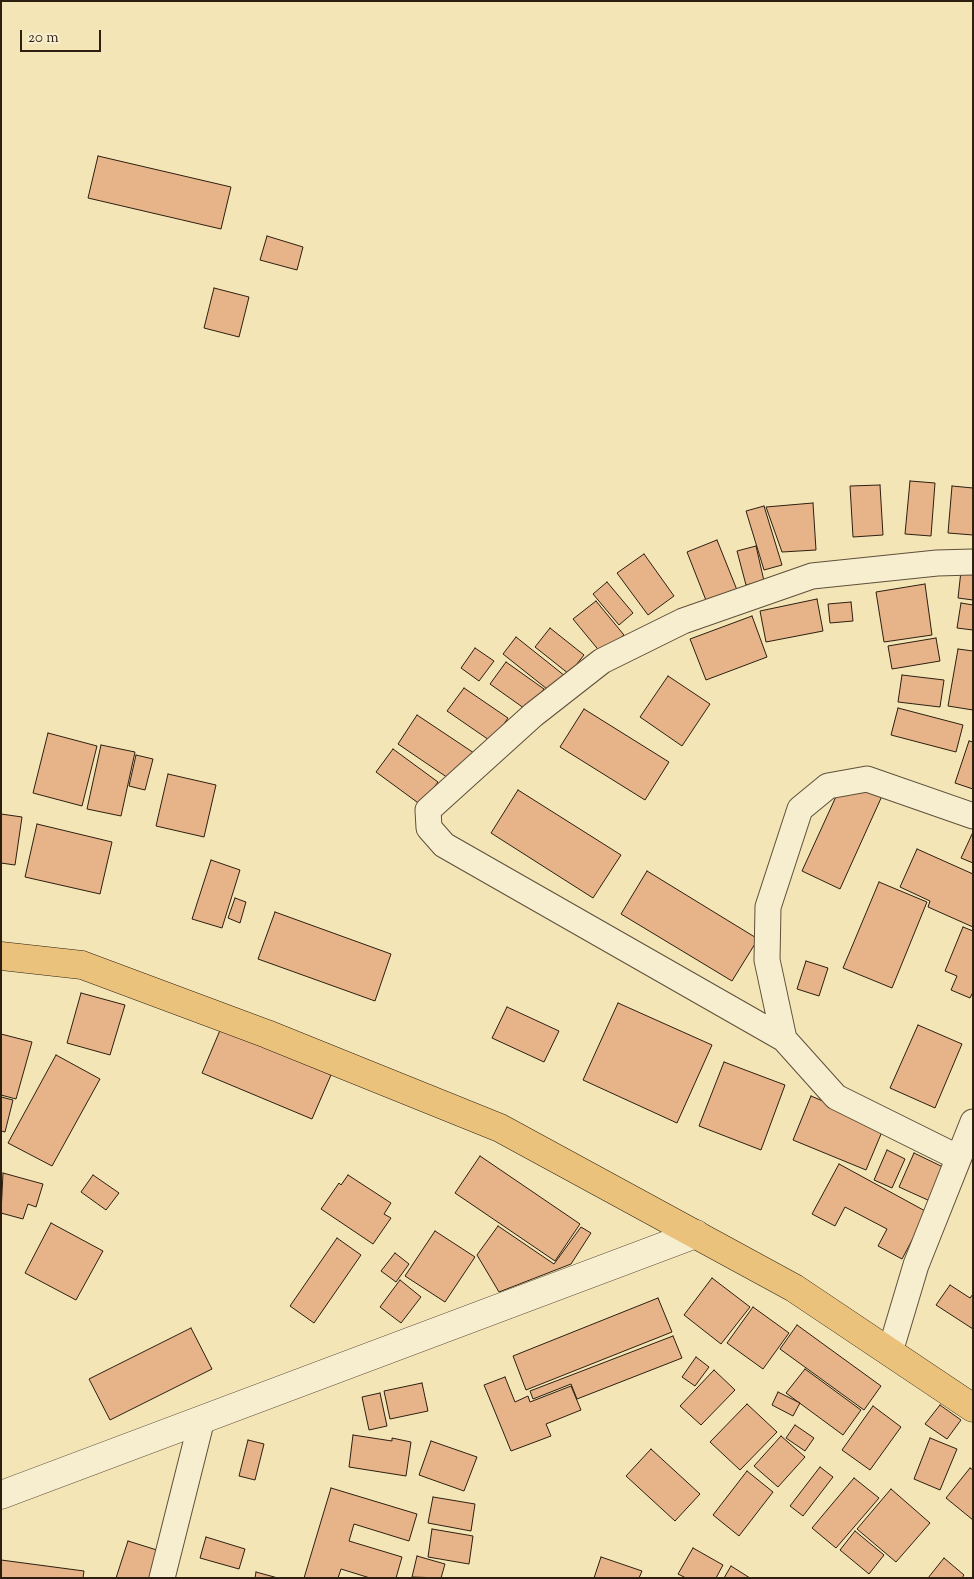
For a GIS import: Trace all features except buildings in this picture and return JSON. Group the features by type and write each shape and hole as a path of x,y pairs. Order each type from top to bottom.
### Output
{"highway":[{"path":"1,956 82,966 267,1034 500,1128 794,1288 973,1408"}],"street":[{"path":"957,1157 836,1097 784,1038 444,844 429,828 428,810 533,715 602,661 683,622 812,576 937,563 973,562"},
{"path":"784,1038 767,960 768,907 800,809 828,786 867,779 973,816"},
{"path":"890,1352 916,1265 957,1157 973,1122"},
{"path":"1,1495 696,1234"},
{"path":"162,1578 202,1420"}]}
